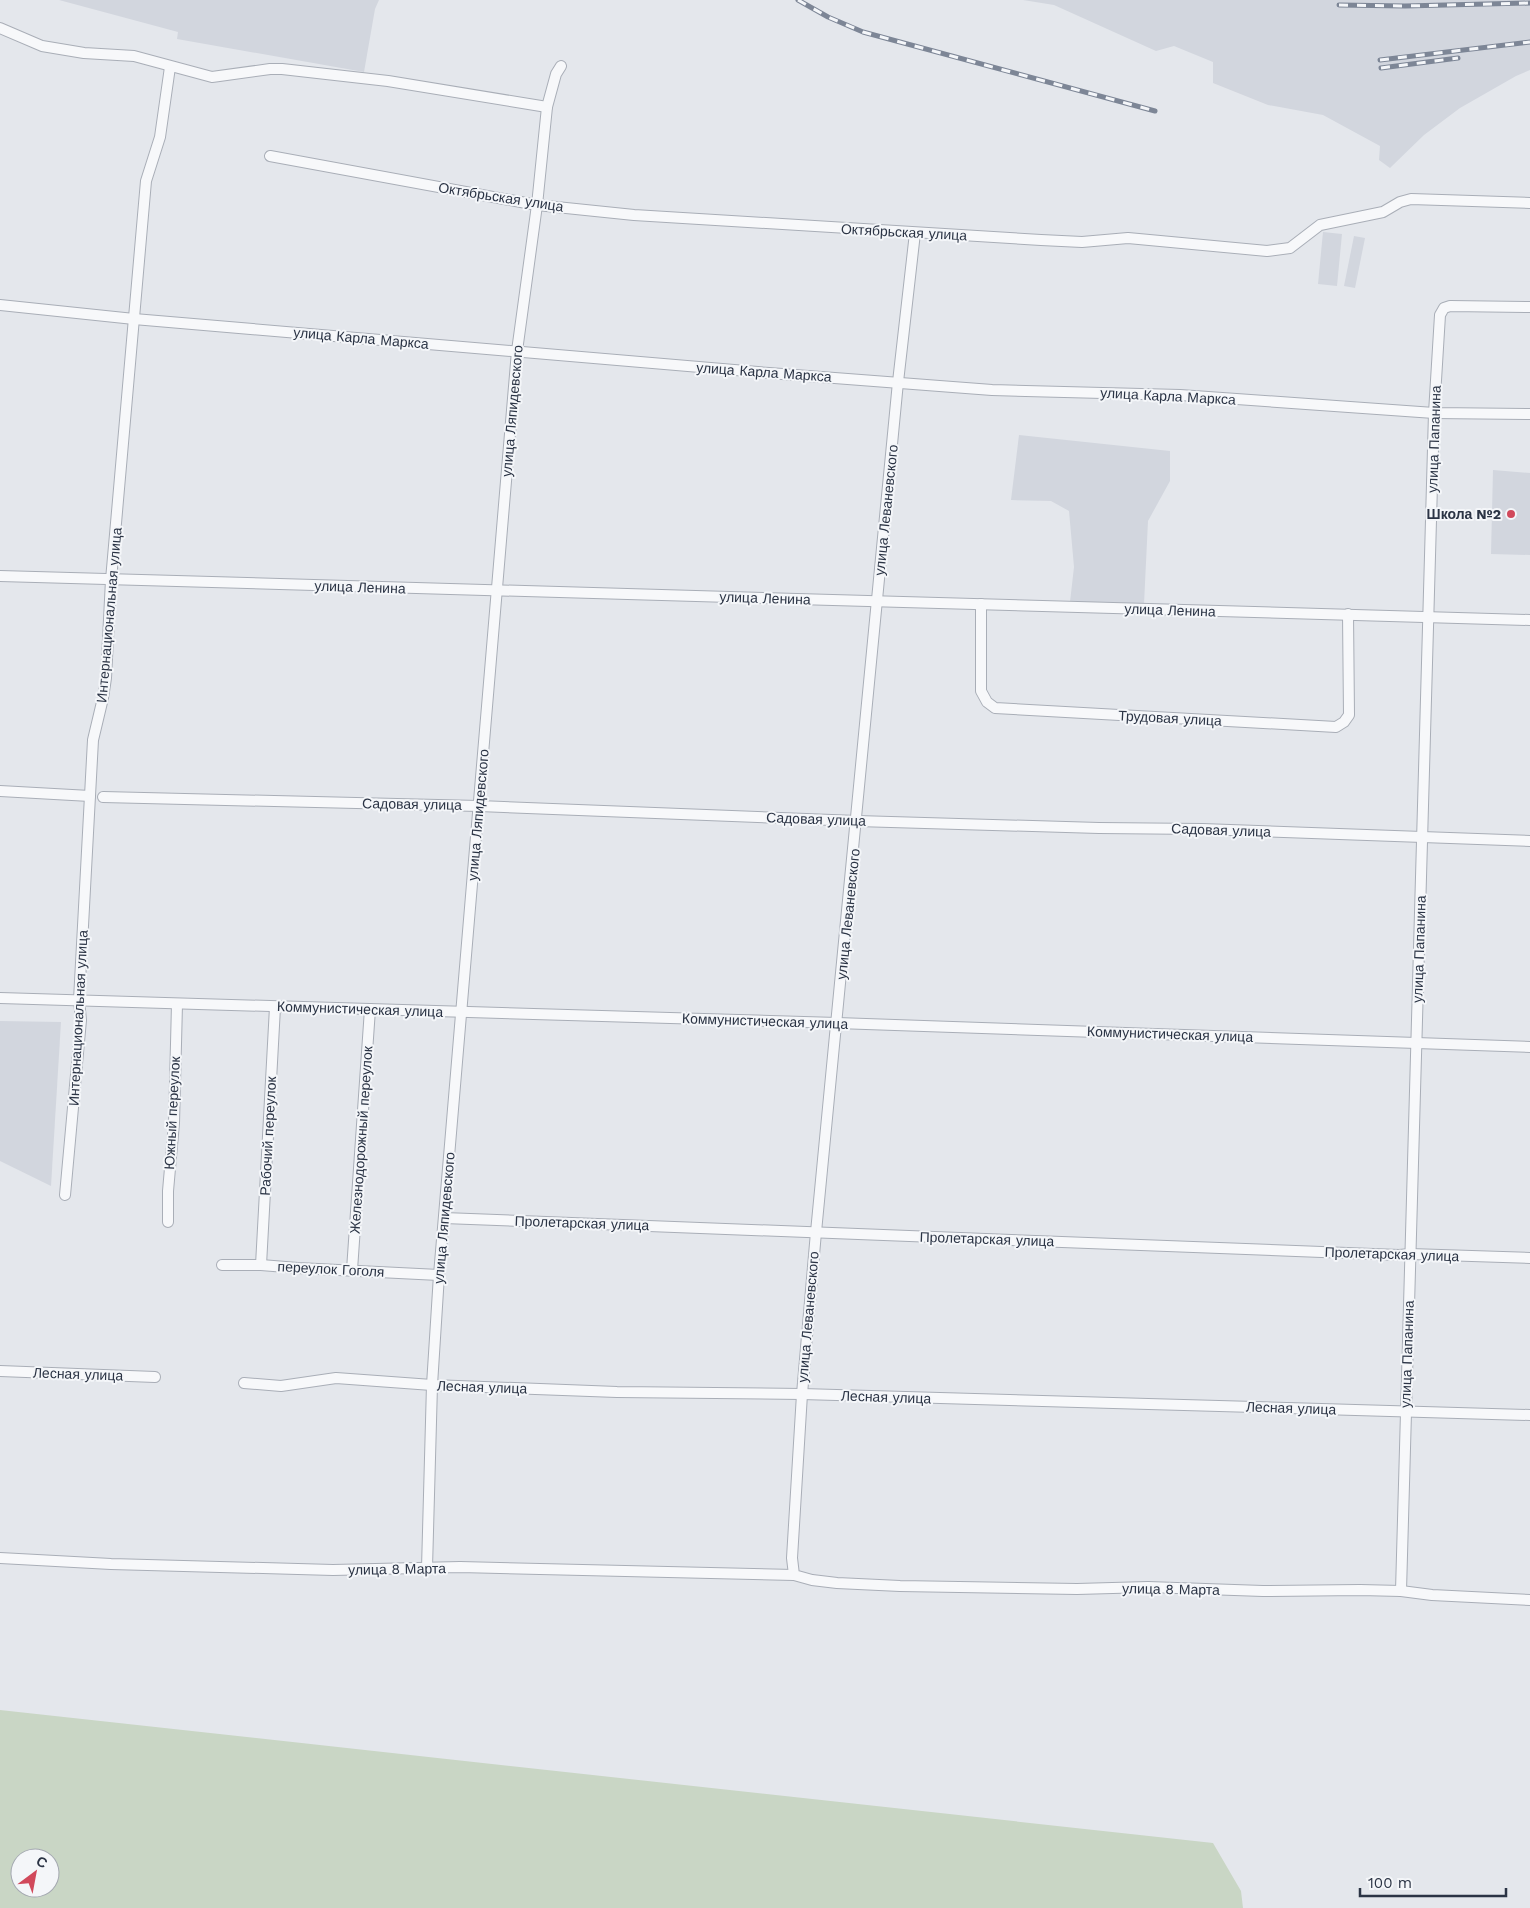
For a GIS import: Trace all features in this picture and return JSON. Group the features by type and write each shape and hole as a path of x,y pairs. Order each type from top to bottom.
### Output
{"street":[{"path":"0,28 42,46 84,53 134,56 212,77 282,69 388,80 547,107"},
{"name":"улица Ляпидевского","path":"427,1568 432,1385 439,1275 517,351 547,107 553,82 561,66"},
{"name":"Интернациональная улица","path":"64,1195 81,1020 79,1000 93,740 106,678 111,580 146,181 160,137 170,67"},
{"name":"Октябрьская улица","path":"270,156 536,205 634,215 1082,242 1128,238 1267,251 1290,248 1320,226 1383,212 1400,202 1411,199 1530,202"},
{"name":"улица Леваневского","path":"794,1575 792,1558 802,1394 816,1232 898,382 915,233"},
{"name":"улица Карла Маркса","path":"0,305 134,319 992,390 1189,396 1434,413 1530,414"},
{"name":"улица Папанина","path":"1401,1590 1434,413 1440,315 1444,308 1450,306 1530,307"},
{"name":"улица Ленина","path":"0,576 1530,620"},
{"name":"Трудовая улица","path":"981,604 981,691 987,702 995,708 1336,727 1344,722 1349,715 1348,614"},
{"path":"0,791 90,796"},
{"name":"Садовая улица","path":"103,797 479,806 857,821 1098,828 1202,828 1530,841"},
{"name":"Коммунистическая улица","path":"0,998 837,1023 1530,1047"},
{"name":"Южный переулок","path":"168,1222 174,1123 177,1004"},
{"name":"Рабочий переулок","path":"261,1265 275,1006"},
{"name":"Железнодорожный переулок","path":"352,1270 370,1009"},
{"name":"Пролетарская улица","path":"444,1218 1399,1255 1530,1258"},
{"name":"переулок Гоголя","path":"222,1265 261,1265 439,1275"},
{"name":"Лесная улица","path":"0,1371 155,1377"},
{"name":"Лесная улица","path":"244,1383 280,1386 336,1378 432,1385 617,1392 802,1394 1530,1415"},
{"name":"улица 8 Марта","path":"0,1558 111,1564 333,1570 427,1568 794,1575 812,1580 900,1586 1148,1587 1263,1591 1401,1590 1432,1595 1530,1600"}],"shaded area":[{"path":"59,0 379,0 375,9 364,72 177,39 178,32"},
{"path":"1023,0 1530,0 1530,70 1460,108 1424,135 1390,168 1379,160 1380,146 1323,115 1268,105 1213,83 1213,62 1174,46 1156,51 1054,5"},
{"path":"1323,232 1342,234 1337,286 1318,284"},
{"path":"1354,236 1365,238 1355,288 1344,286"},
{"path":"1019,435 1170,451 1170,481 1148,521 1144,604 1070,602 1074,567 1069,511 1051,501 1011,500"},
{"name":"Школа №2","path":"1493,470 1530,473 1530,555 1491,554"},
{"path":"0,1021 61,1022 51,1186 0,1161"}],"green space":[{"path":"0,1710 1213,1843 1241,1891 1243,1908 0,1908"}],"railway":[{"path":"798,0 828,17 863,32 1155,111"},
{"path":"1339,5 1405,6 1530,3"},
{"path":"1380,60 1530,42"},
{"path":"1381,68 1458,58"}],"place":[{"name":"Школа №2","path":"1511,514"}]}
